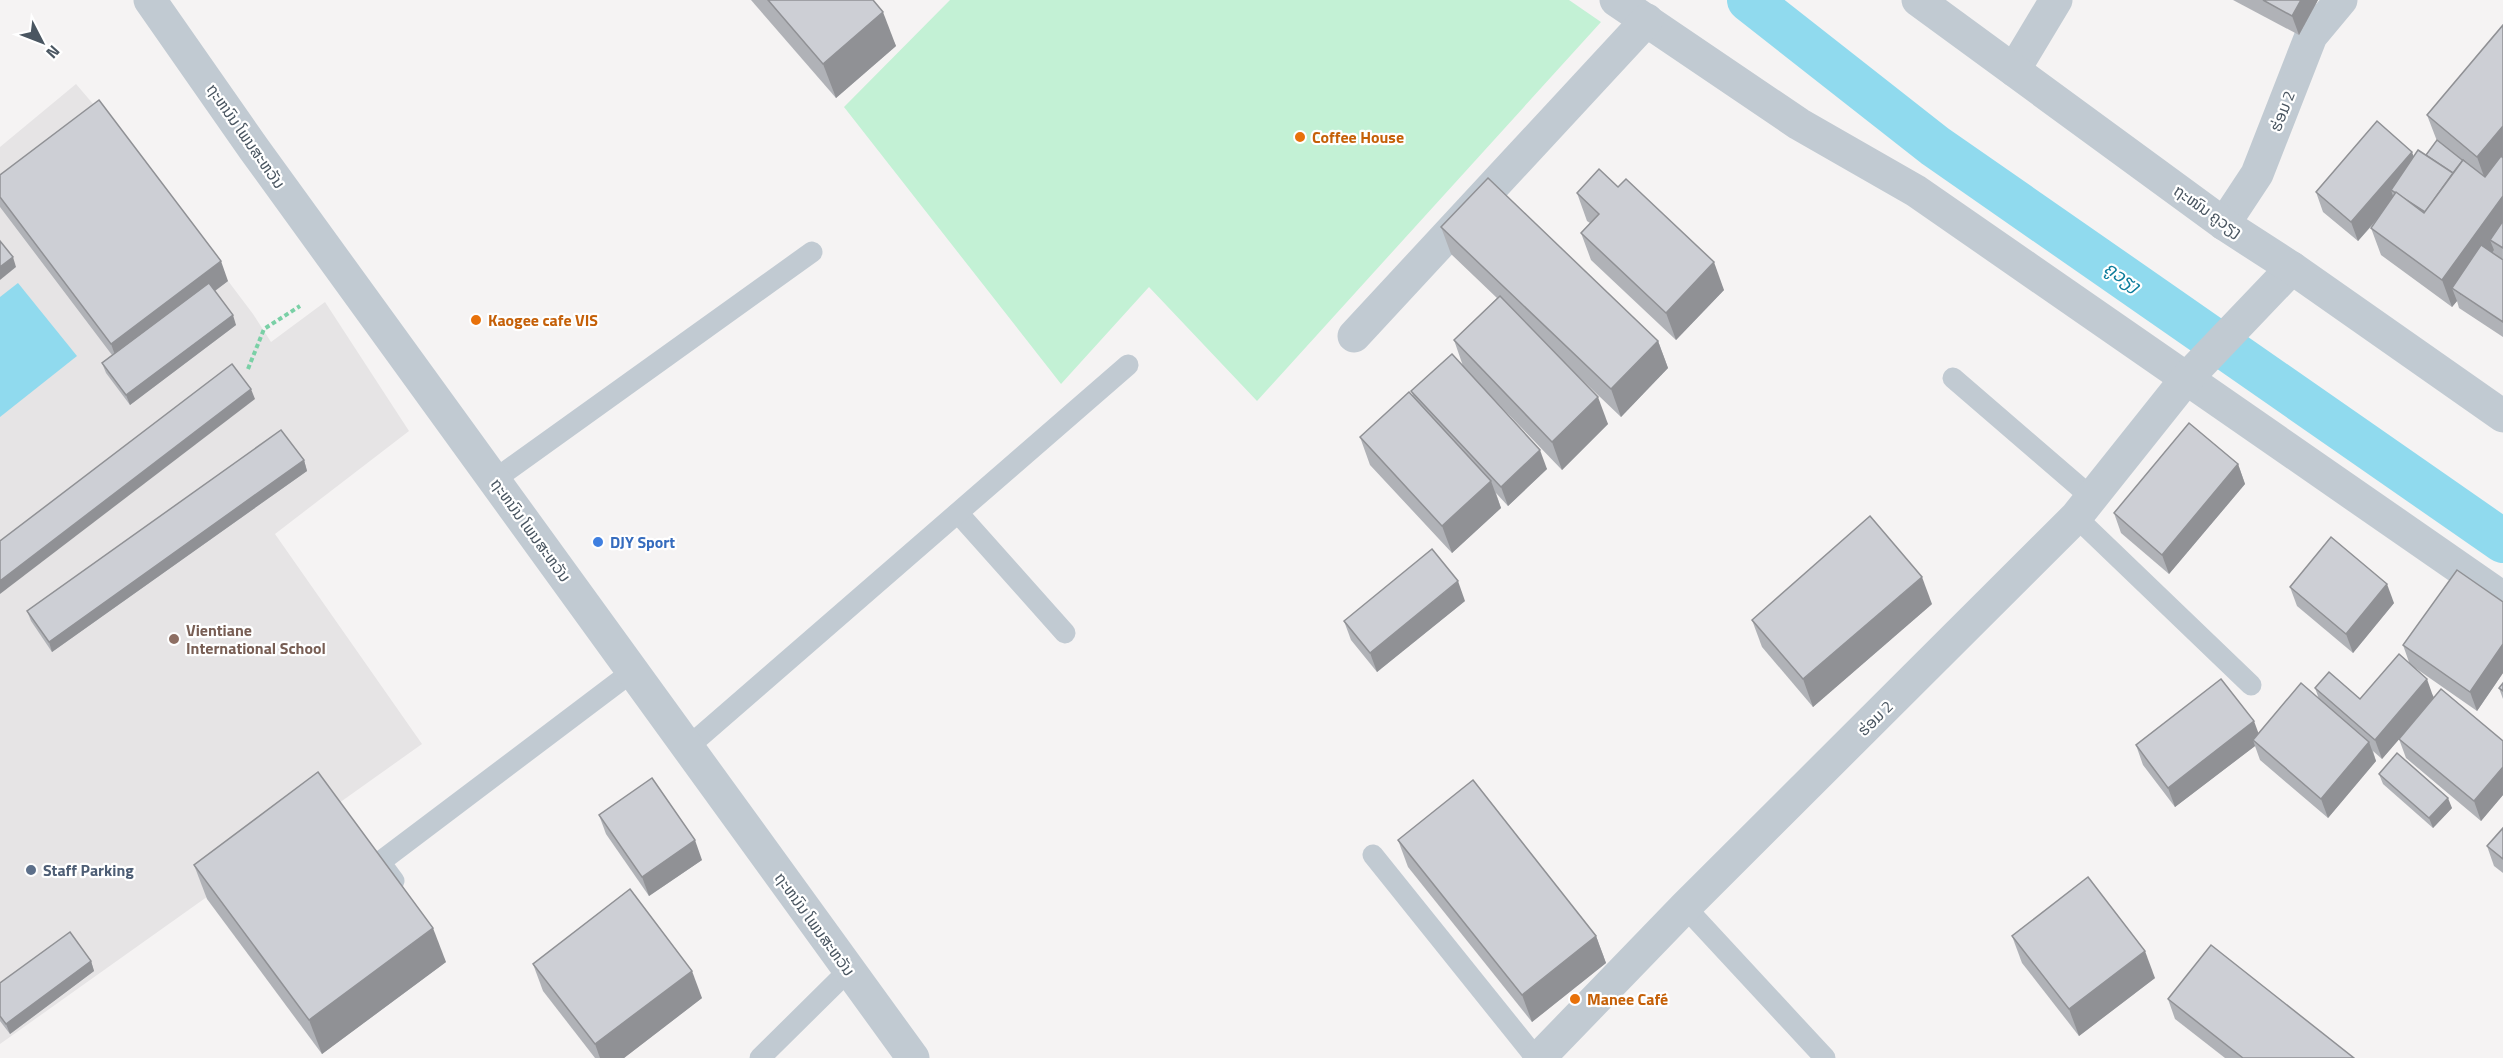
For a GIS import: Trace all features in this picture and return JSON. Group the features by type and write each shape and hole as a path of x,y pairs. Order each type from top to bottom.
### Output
{"street":[{"name":"ຖະຫນົນ ໂພນສະຫວັນ","path":"150,0 261,159 913,1058"},
{"path":"1616,0 1799,124 1916,192 2192,373 2503,598"},
{"name":"ຖະໜົນ ຄູວຽງ","path":"1918,0 2224,224 2292,268 2503,416"},
{"path":"2014,70 2056,0"},
{"name":"ຮ່ອມ 2","path":"2224,224 2258,174 2311,36 2341,0"},
{"path":"1354,336 1647,20"},
{"name":"ຮ່ອມ 2","path":"1537,1058 2084,507 2192,373 2292,268"}],"lane":[{"path":"494,480 812,252"},
{"path":"688,747 1128,365"},
{"path":"1953,378 2084,507 2251,685"},
{"path":"958,513 1065,633"},
{"path":"406,897 380,862 633,671"},
{"path":"1373,855 1537,1058"},
{"path":"1685,907 1825,1058"},
{"path":"760,1058 849,969"}],"path":[{"path":"248,369 264,329 300,306"}],"shaded area":[{"name":"Vientiane International School","path":"76,84 106,119 253,314 271,342 325,302 409,431 275,534 422,744 0,1044 0,147"}],"green space":[{"path":"950,0 1569,0 1601,22 1257,401 1149,287 1061,384 844,107"}],"water":[{"path":"18,283 77,356 0,417 0,297"}],"building":[{"path":"768,0 873,0 883,12 823,64"},
{"path":"2263,0 2301,0 2292,16"},
{"path":"2503,25 2503,126 2477,157 2427,115"},
{"path":"99,100 221,261 111,344 0,197 0,175"},
{"path":"2377,121 2412,152 2351,222 2316,192"},
{"path":"2437,140 2463,160 2453,173 2426,155"},
{"path":"2418,150 2453,173 2425,212 2391,190"},
{"path":"2501,156 2503,158 2503,196 2442,280 2371,228 2396,192 2424,213 2463,160 2485,177"},
{"path":"1599,169 1618,187 1626,179 1714,262 1666,313 1581,233 1599,214 1577,193"},
{"path":"1488,178 1658,341 1611,389 1441,227"},
{"path":"2503,221 2503,248 2490,240"},
{"path":"0,241 13,257 0,267"},
{"path":"2481,245 2503,260 2503,322 2452,288"},
{"path":"209,283 233,315 126,395 102,363"},
{"path":"1500,296 1598,397 1552,442 1454,340"},
{"path":"1452,354 1540,450 1501,487 1411,391"},
{"path":"232,364 251,389 0,581 0,541"},
{"path":"1409,392 1491,481 1442,526 1360,437"},
{"path":"2189,423 2238,464 2162,555 2114,513"},
{"path":"281,430 304,460 49,642 27,611"},
{"path":"1870,516 1922,577 1803,679 1752,620"},
{"path":"2331,537 2387,584 2346,634 2290,587"},
{"path":"1432,549 1458,581 1370,653 1344,621"},
{"path":"2457,570 2503,602 2503,644 2470,692 2403,645"},
{"path":"2399,654 2427,679 2375,740 2315,688 2329,672 2360,699"},
{"path":"2221,679 2254,721 2168,788 2136,745"},
{"path":"2301,683 2369,742 2321,799 2253,740"},
{"path":"2441,689 2503,741 2503,767 2474,801 2399,739"},
{"path":"2397,753 2448,798 2429,818 2379,774"},
{"path":"318,772 433,928 309,1020 194,865"},
{"path":"652,778 695,840 642,877 599,815"},
{"path":"1473,780 1596,936 1522,995 1398,840"},
{"path":"2503,828 2503,859 2487,846"},
{"path":"2088,877 2145,951 2069,1009 2012,936"},
{"path":"630,889 692,971 595,1044 533,964"},
{"path":"70,932 91,961 6,1024 0,1016 0,983"},
{"path":"2211,945 2354,1058 2243,1058 2168,999"}],"waterway":[{"name":"ຄູວຽງ","path":"1749,0 1935,146 2503,541"}],"place":[{"name":"Coffee House","path":"1300,137"},
{"name":"Kaogee cafe VIS","path":"476,320"},
{"name":"DJY Sport","path":"598,542"},
{"name":"Vientiane International School","path":"174,639"},
{"name":"Staff Parking","path":"31,870"},
{"name":"Manee Café","path":"1575,999"}]}
